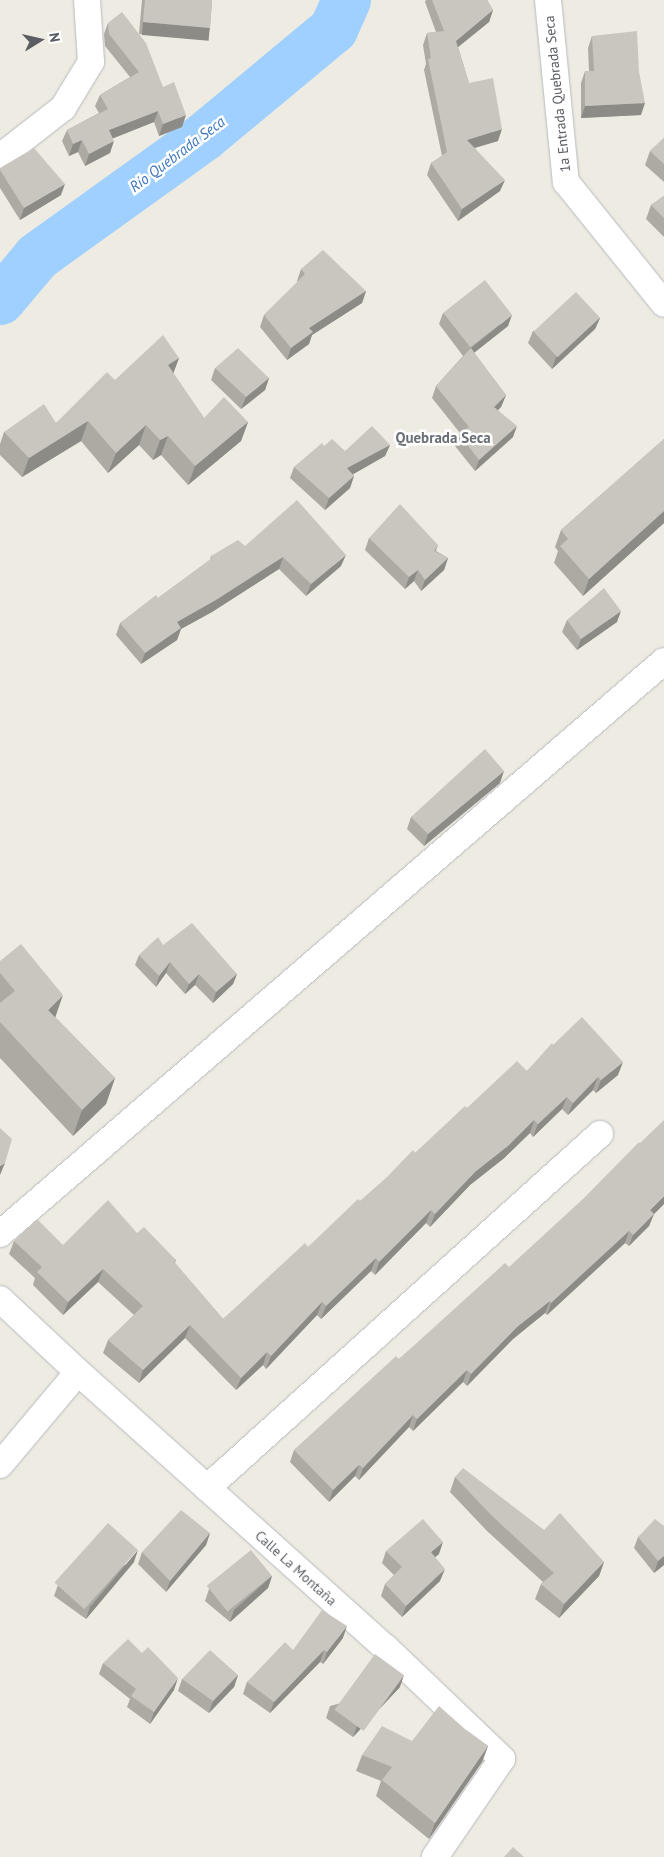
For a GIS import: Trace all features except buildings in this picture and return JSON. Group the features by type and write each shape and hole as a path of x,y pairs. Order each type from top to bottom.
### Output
{"street":[{"path":"0,157 63,108 91,62 87,0"},
{"name":"1a Entrada Quebrada Seca","path":"548,0 566,182 664,304"},
{"path":"0,1234 664,661"},
{"path":"207,1488 600,1134"},
{"name":"Calle La Montaña","path":"0,1299 78,1372 385,1647 502,1760 435,1857"},
{"path":"0,1465 78,1372"}],"waterway":[{"name":"Río Quebrada Seca","path":"0,300 37,256 204,136 333,29 346,0"}],"district":[{"name":"Quebrada Seca","path":"443,438"}]}
